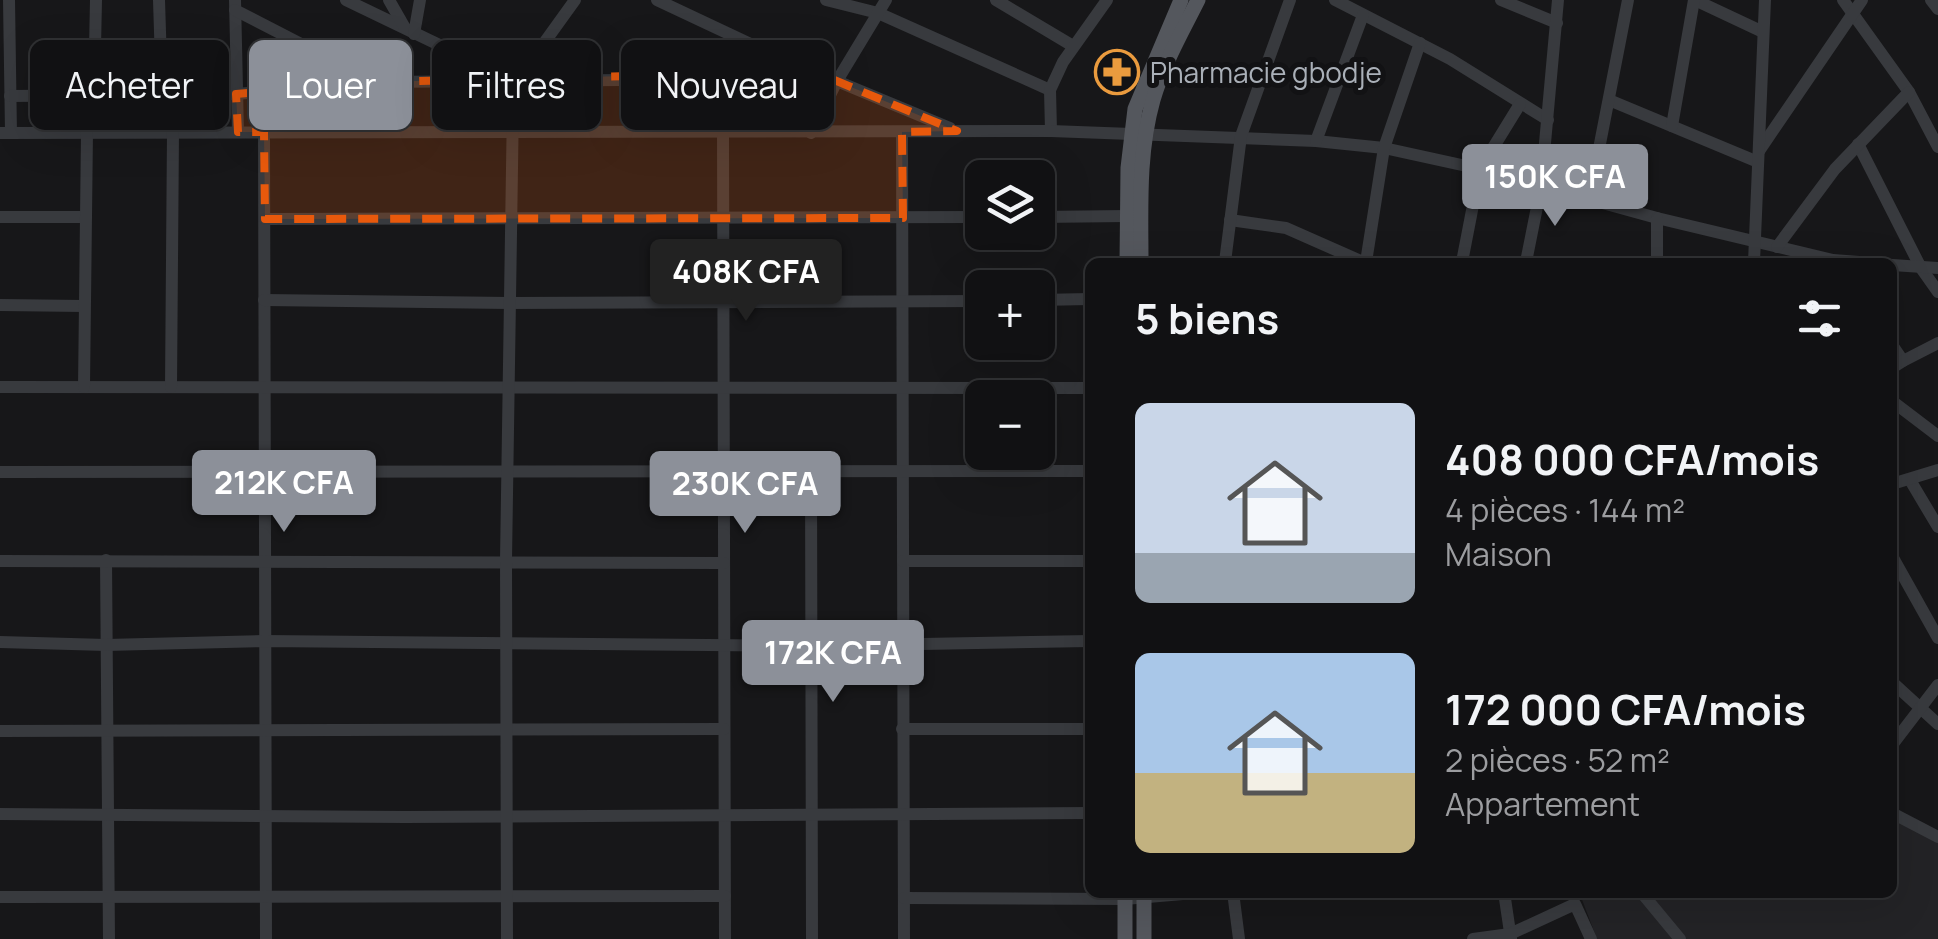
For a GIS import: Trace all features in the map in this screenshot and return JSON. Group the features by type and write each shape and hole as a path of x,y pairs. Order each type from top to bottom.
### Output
{"main road":[{"path":"1141,258 1142,171 1135,109 1181,0"},
{"path":"1127,258 1126,216 1138,135 1198,0"},
{"path":"1125,939 1126,898"},
{"path":"1144,898 1144,939"}],"street":[{"path":"9,0 5,18 10,96 5,132 956,131 1316,141 1384,148 1480,169 1823,258"},
{"path":"95,40 96,0"},
{"path":"159,0 160,40"},
{"path":"346,0 432,42"},
{"path":"389,0 410,32"},
{"path":"410,32 420,0"},
{"path":"547,40 576,0"},
{"path":"657,0 742,40"},
{"path":"826,0 878,13 1050,90"},
{"path":"811,133 886,0"},
{"path":"996,0 1073,46"},
{"path":"1052,132 1050,90 1073,46 1107,0"},
{"path":"1225,258 1241,136 1290,0"},
{"path":"1334,0 1420,43 1548,120"},
{"path":"1501,0 1557,23"},
{"path":"1527,258 1542,186 1558,0"},
{"path":"1589,200 1628,0"},
{"path":"1672,126 1694,0 1763,32"},
{"path":"1754,258 1765,0"},
{"path":"1842,0 1909,92 1938,147"},
{"path":"1759,157 1862,0"},
{"path":"1931,0 1938,9"},
{"path":"238,132 235,5 298,40"},
{"path":"1316,141 1363,15"},
{"path":"1365,258 1384,148 1420,43"},
{"path":"834,80 956,131"},
{"path":"1777,246 1858,144 1909,92"},
{"path":"229,94 249,93"},
{"path":"10,96 30,96"},
{"path":"1609,100 1759,157"},
{"path":"1463,258 1480,169 1520,104"},
{"path":"84,387 87,132"},
{"path":"170,387 172,132"},
{"path":"264,132 266,939"},
{"path":"507,939 511,132"},
{"path":"902,132 904,939"},
{"path":"723,133 725,939"},
{"path":"1858,144 1938,292"},
{"path":"1055,217 1126,216"},
{"path":"265,218 965,217"},
{"path":"0,218 86,218"},
{"path":"1657,218 1657,258"},
{"path":"1230,220 1286,228 1355,258"},
{"path":"1897,266 1938,268"},
{"path":"1055,300 1085,299"},
{"path":"264,300 965,301"},
{"path":"0,306 84,306"},
{"path":"1898,364 1938,343"},
{"path":"0,387 1085,388"},
{"path":"1897,411 1938,436"},
{"path":"1897,483 1938,470"},
{"path":"0,472 1085,471"},
{"path":"811,472 812,939"},
{"path":"1910,480 1938,527"},
{"path":"106,560 109,939"},
{"path":"903,561 1085,560"},
{"path":"0,561 724,563"},
{"path":"1897,565 1938,638"},
{"path":"0,642 106,646 264,641 812,646 1085,641"},
{"path":"1897,739 1938,685"},
{"path":"1897,687 1938,724"},
{"path":"902,729 1085,729"},
{"path":"0,730 724,730"},
{"path":"0,814 1085,813"},
{"path":"1897,816 1938,837"},
{"path":"0,897 724,896"},
{"path":"904,898 1085,896"},
{"path":"1233,898 1239,939"},
{"path":"1505,898 1510,936"},
{"path":"1645,898 1680,939"},
{"path":"1474,939 1510,936 1575,904 1591,939"}],"highlighted area":[{"path":"774,55 957,131 902,132 903,218 509,220 265,219 264,132 238,132 236,94 373,82 757,73"}],"shaded area":[{"path":"1897,818 1938,840 1938,939 1597,939 1581,898 1897,898"}],"place":[{"name":"Pharmacie gbodje","path":"1117,72"}]}
